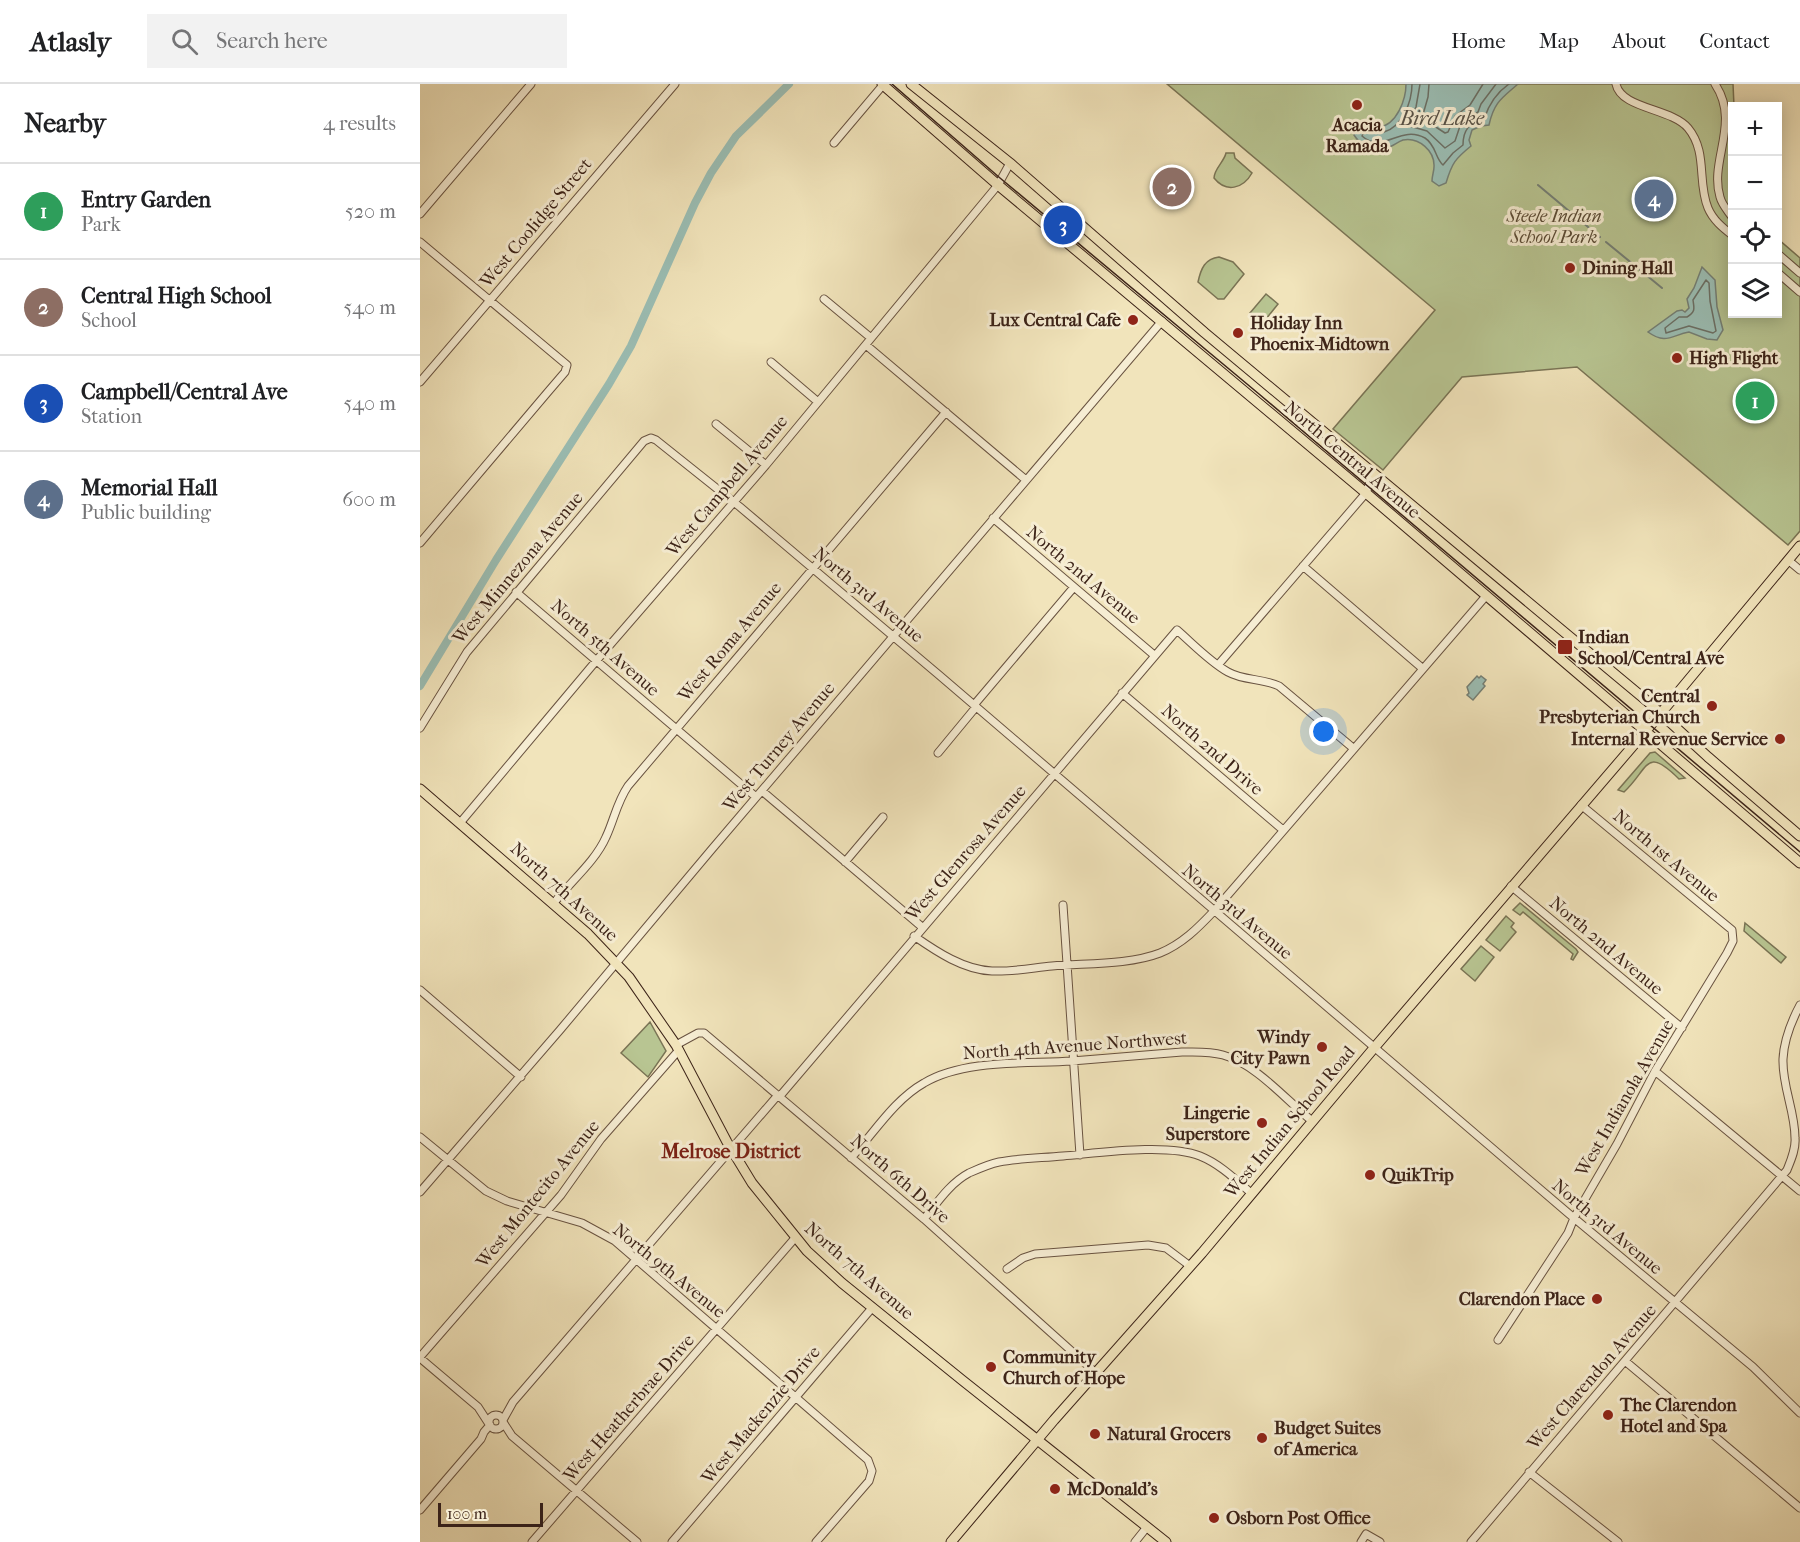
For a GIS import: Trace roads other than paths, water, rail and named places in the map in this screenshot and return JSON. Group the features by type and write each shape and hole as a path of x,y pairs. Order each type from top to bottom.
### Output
{"main road":[{"name":"North Central Avenue","path":"911,84 1010,163 1204,333 1661,713 1708,757 1800,836"},
{"name":"North Central Avenue","path":"882,85 1646,730 1800,863"},
{"name":"West Indian School Road","path":"951,1542 1252,1194 1800,546"},
{"name":"North 7th Avenue","path":"420,789 554,903 617,963 636,986 677,1048 731,1149 752,1183 795,1238 823,1267 1166,1542"}],"street":[{"path":"420,214 531,84"},
{"name":"West Coolidge Street","path":"420,382 675,84"},
{"path":"1616,84 1619,92 1632,102 1670,114 1687,126 1699,147 1708,210 1728,232"},
{"path":"1715,84 1725,107 1725,130 1720,153 1718,189 1720,200 1728,211"},
{"path":"834,143 882,85"},
{"name":"West Campbell Avenue","path":"460,823 766,465 998,185 1010,163"},
{"path":"420,242 567,365 565,372 548,393 420,543"},
{"path":"1782,257 1800,273"},
{"path":"1782,276 1800,292"},
{"path":"824,299 946,412 1026,480"},
{"name":"West Turney Avenue","path":"420,1192 1162,321"},
{"path":"771,362 818,402"},
{"name":"West Roma Avenue","path":"554,903 592,858 605,838 620,797 628,786 946,412"},
{"path":"716,424 766,465"},
{"name":"North 3rd Avenue","path":"651,438 734,502 813,568 1374,1048 1753,1367 1800,1413"},
{"name":"West Minnezona Avenue","path":"420,728 466,652 644,441 651,438"},
{"path":"1353,748 1279,686 1266,680 1239,676 1218,665 1366,493 1373,474"},
{"name":"North 2nd Avenue","path":"993,518 1154,655"},
{"path":"1788,560 1800,570"},
{"path":"1303,566 1422,668"},
{"path":"938,753 1074,587"},
{"name":"North 5th Avenue","path":"516,592 756,797"},
{"path":"914,936 954,961 992,971 1136,959 1161,953 1190,935 1214,911 1486,596"},
{"name":"West Glenrosa Avenue","path":"499,1418 731,1149 850,1016 914,936 1177,630 1218,665"},
{"name":"North 2nd Drive","path":"1122,693 1283,830"},
{"path":"762,791 922,927"},
{"name":"North 1st Avenue","path":"1581,805 1732,930"},
{"path":"845,862 884,817"},
{"name":"North 2nd Avenue","path":"1511,886 1682,1028"},
{"path":"1063,905 1080,1155"},
{"name":"West Indianola Avenue","path":"1498,1340 1568,1233 1574,1218 1617,1144 1655,1071 1732,944 1732,930"},
{"path":"420,990 520,1077"},
{"name":"West Clarendon Avenue","path":"1471,1542 1783,1177 1794,1153 1796,1140 1783,1059 1787,1035 1800,1005"},
{"name":"North 6th Drive","path":"677,1048 698,1033 704,1033 924,1219 1096,1373"},
{"name":"West Montecito Avenue","path":"420,1357 561,1195 601,1138 677,1048"},
{"name":"North 4th Avenue Northwest","path":"851,1158 910,1092 938,1075 993,1066 1182,1052 1224,1055 1246,1065 1312,1121"},
{"path":"1655,1071 1800,1191"},
{"name":"North 9th Avenue","path":"420,1137 486,1191 507,1201 582,1222 615,1241 868,1460 872,1471 869,1481 816,1542"},
{"path":"924,1219 967,1174 1006,1160 1179,1150 1209,1161 1252,1194"},
{"name":"West Heatherbrae Drive","path":"532,1542 795,1238"},
{"path":"1007,1269 1023,1258 1035,1254 1148,1245 1166,1248 1190,1266"},
{"name":"West Mackenzie Drive","path":"672,1542 872,1308"},
{"path":"420,1357 478,1407 493,1427 512,1436"},
{"path":"1625,1361 1800,1508"},
{"path":"478,1407 499,1418 512,1436 636,1542"},
{"path":"420,1510 481,1439 486,1438 493,1427 491,1418 499,1418"},
{"path":"493,1427 502,1427 499,1418"},
{"path":"1529,1472 1618,1542"},
{"path":"1135,1542 1147,1527"},
{"path":"1361,1542 1366,1534 1380,1542"}],"water":[{"name":"Bird Lake","path":"1406,84 1518,84 1496,106 1489,125 1472,130 1469,140 1471,146 1455,162 1446,183 1439,186 1432,181 1434,161 1432,156 1420,143 1403,140 1377,149 1364,145 1354,135 1355,129 1364,126 1379,127 1391,122 1402,104"},
{"path":"1702,267 1715,280 1717,307 1723,330 1717,340 1689,332 1664,339 1648,332 1677,311 1685,312 1689,308 1687,299"},
{"path":"1477,676 1486,680 1483,684 1485,686 1473,700 1467,695 1469,693 1467,687"}],"waterway":[{"path":"420,686 496,560 631,346 695,203 711,173 736,136 789,84"},
{"path":"1538,185 1600,237"},
{"path":"1606,242 1662,288"}],"tram line":[{"path":"892,84 1000,178 1800,852"}],"place":[{"name":"Acacia Ramada","path":"1357,105"},
{"name":"Central High School","path":"1172,187"},
{"name":"Memorial Hall","path":"1654,199"},
{"name":"Campbell/Central Ave","path":"1063,225"},
{"name":"Dining Hall","path":"1570,268"},
{"name":"Lux Central Cafe","path":"1133,320"},
{"name":"Holiday Inn Phoenix-Midtown","path":"1238,333"},
{"name":"High Flight","path":"1677,358"},
{"name":"Entry Garden","path":"1755,401"},
{"name":"Indian School/Central Ave","path":"1565,647"},
{"name":"Central Presbyterian Church","path":"1712,706"},
{"name":"Internal Revenue Service","path":"1780,739"},
{"name":"Windy City Pawn","path":"1322,1047"},
{"name":"Lingerie Superstore","path":"1262,1123"},
{"name":"QuikTrip","path":"1370,1175"},
{"name":"Clarendon Place","path":"1597,1299"},
{"name":"Community Church of Hope","path":"991,1367"},
{"name":"The Clarendon Hotel and Spa","path":"1608,1415"},
{"name":"Natural Grocers","path":"1095,1434"},
{"name":"Budget Suites of America","path":"1262,1438"},
{"name":"McDonald's","path":"1055,1489"},
{"name":"Osborn Post Office","path":"1214,1518"}],"district":[{"name":"Melrose District","path":"731,1151"}],"park label":[{"name":"Steele Indian School Park","path":"1554,226"}]}
